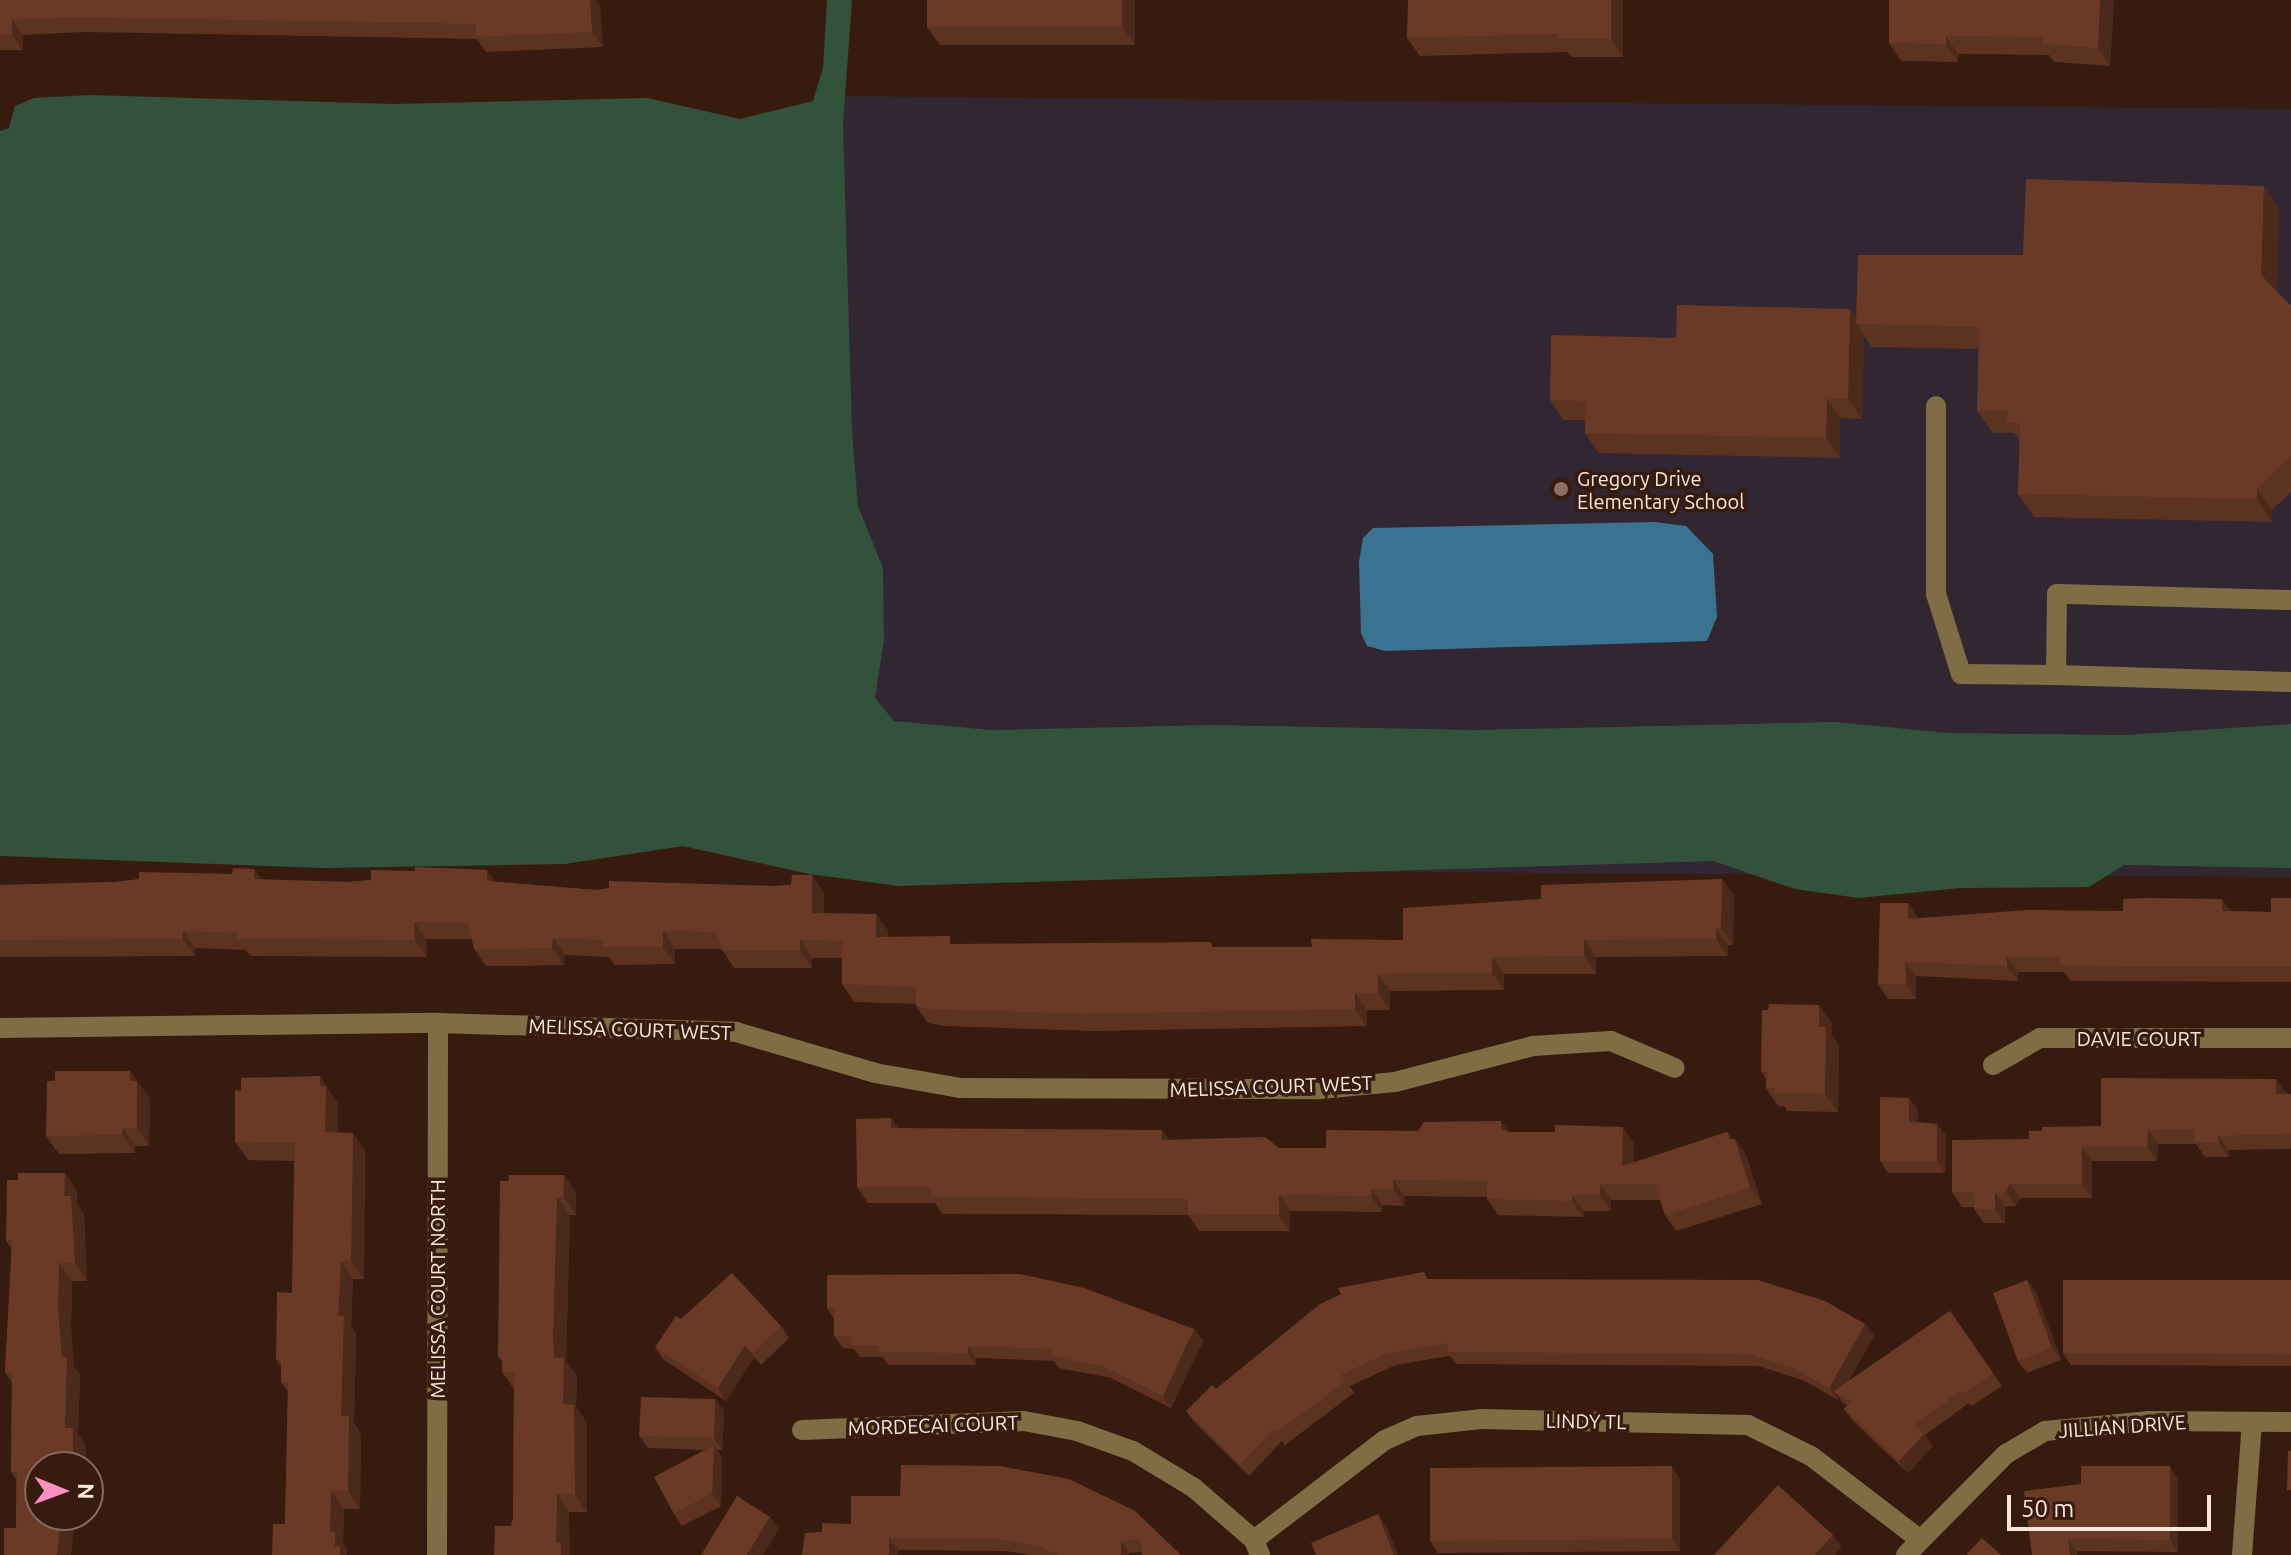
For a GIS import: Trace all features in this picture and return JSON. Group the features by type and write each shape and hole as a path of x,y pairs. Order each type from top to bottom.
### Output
{"street":[{"path":"1936,406 1936,594 1961,674 2291,682"},
{"path":"2056,675 2057,594 2291,600"},
{"name":"MELISSA COURT WEST","path":"0,1028 438,1023 736,1032 875,1073 960,1088 1320,1089 1395,1082 1533,1046 1611,1041 1675,1068"},
{"name":"MELISSA COURT NORTH","path":"437,1555 438,1023"},
{"name":"DAVIE COURT","path":"1993,1065 2040,1038 2291,1038"},
{"name":"LINDY TL","path":"1257,1547 1385,1440 1417,1426 1481,1419 1748,1425 1811,1456 1913,1547"},
{"name":"MORDECAI COURT","path":"802,1430 1024,1421 1077,1431 1133,1451 1181,1480 1257,1547"},
{"name":"JILLIAN DRIVE","path":"1913,1547 2006,1454 2045,1431 2133,1422 2291,1422"},
{"path":"2242,1555 2252,1422"}],"shaded area":[{"name":"Gregory Drive Elementary School","path":"829,96 2291,109 2291,877 831,869"}],"green space":[{"path":"827,0 852,0 843,124 852,432 858,506 883,568 884,640 875,698 894,721 991,730 1212,725 1475,730 1835,722 1948,733 2125,735 2291,724 2291,868 2124,865 2089,887 1961,888 1858,898 1795,889 1713,861 898,886 809,874 683,846 565,864 323,868 0,856 0,131 9,128 15,106 34,98 90,95 394,104 647,98 740,119 813,101 823,68"}],"water":[{"path":"1655,522 1686,526 1713,554 1717,617 1707,641 1385,651 1367,646 1361,633 1359,562 1363,538 1373,528"}],"building":[{"path":"0,0 590,0 592,32 476,37 476,24 73,17 12,20 12,35 0,35"},
{"path":"927,0 1122,0 1122,27 927,27"},
{"path":"1408,0 1611,0 1611,39 1558,39 1558,34 1407,38"},
{"path":"1889,0 2100,0 2098,48 2042,44 2042,37 1946,36 1946,44 1889,43"},
{"path":"2026,179 2264,186 2261,275 2291,306 2291,456 2257,488 2257,499 2018,494 2020,423 2007,423 2008,411 1977,411 1979,327 1856,324 1858,255 2023,255"},
{"path":"1677,305 1850,309 1848,399 1827,399 1826,438 1585,433 1586,401 1550,400 1551,335 1676,338"},
{"path":"415,867 487,870 487,881 596,890 609,888 609,881 791,885 792,875 812,875 812,913 876,914 876,937 950,936 950,944 1211,942 1212,947 1312,947 1311,939 1403,940 1403,908 1541,899 1541,885 1722,879 1721,928 1716,928 1716,939 1584,940 1584,956 1492,957 1492,973 1378,974 1378,993 1355,993 1355,1009 1082,1014 916,1006 916,987 842,984 842,941 800,940 800,951 722,951 716,932 663,931 663,947 602,947 602,940 553,938 552,948 508,949 474,949 468,922 414,922 415,940 238,939 238,933 183,931 183,939 0,940 0,885 116,882 139,879 139,872 232,874 233,868 254,869 254,879 348,882 371,880 371,870 415,871"},
{"path":"2271,898 2291,898 2291,967 2060,966 2060,958 2007,957 2007,966 1905,962 1906,984 1878,984 1880,903 1908,903 1908,919 2027,910 2123,911 2123,899 2222,899 2222,911 2271,912"},
{"path":"1769,1004 1819,1005 1819,1027 1826,1027 1825,1094 1775,1093 1775,1088 1766,1088 1767,1072 1761,1071 1762,1010 1768,1010"},
{"path":"55,1071 130,1071 130,1081 137,1081 137,1128 123,1128 122,1135 46,1136 47,1081 55,1081"},
{"path":"320,1076 320,1086 326,1087 325,1132 353,1133 351,1261 341,1261 338,1316 344,1316 341,1416 349,1416 348,1491 331,1491 330,1532 335,1532 335,1547 340,1547 340,1555 272,1555 273,1524 285,1524 288,1382 281,1382 281,1360 276,1359 277,1292 292,1293 295,1143 235,1142 235,1090 241,1091 241,1078"},
{"path":"2101,1078 2276,1079 2276,1094 2291,1094 2291,1134 2218,1136 2219,1143 2195,1142 2194,1129 2148,1130 2147,1147 2082,1147 2082,1184 2010,1184 2006,1192 1995,1193 1995,1209 1974,1209 1974,1192 1952,1192 1952,1140 2029,1139 2029,1131 2042,1131 2042,1127 2101,1126"},
{"path":"1880,1097 1909,1098 1909,1122 1937,1124 1937,1161 1880,1161"},
{"path":"891,1118 891,1128 1162,1130 1162,1140 1265,1137 1279,1148 1326,1148 1326,1130 1418,1131 1424,1122 1501,1121 1501,1129 1508,1132 1555,1132 1555,1125 1623,1127 1622,1166 1727,1132 1730,1140 1735,1139 1750,1188 1665,1215 1655,1184 1600,1184 1600,1195 1572,1195 1572,1201 1487,1199 1487,1181 1393,1180 1393,1189 1371,1189 1371,1196 1279,1195 1279,1215 1188,1214 1188,1199 931,1197 931,1187 857,1187 856,1119"},
{"path":"18,1173 65,1173 64,1196 71,1196 75,1263 59,1263 58,1310 62,1357 67,1357 65,1428 73,1428 73,1451 24,1451 24,1531 59,1531 57,1555 4,1555 4,1528 16,1528 17,1472 11,1472 12,1372 5,1372 12,1240 6,1241 7,1180 18,1180"},
{"path":"509,1175 564,1175 563,1197 557,1197 553,1335 554,1358 564,1358 563,1404 574,1405 575,1494 557,1494 556,1542 561,1543 561,1555 494,1555 495,1526 511,1526 513,1518 514,1372 502,1372 502,1356 498,1356 500,1181 509,1181"},
{"path":"1424,1272 1425,1279 1758,1280 1825,1301 1865,1324 1829,1388 1794,1368 1749,1354 1448,1352 1448,1343 1387,1353 1341,1375 1346,1381 1277,1432 1274,1429 1240,1464 1186,1411 1212,1385 1216,1389 1320,1304 1341,1294 1338,1288"},
{"path":"732,1273 781,1326 752,1353 745,1345 718,1388 655,1347 676,1316 681,1319"},
{"path":"1020,1274 1084,1288 1194,1329 1163,1396 1102,1366 1051,1356 1052,1349 968,1346 968,1353 879,1352 879,1345 851,1345 851,1337 834,1336 834,1308 827,1308 827,1275"},
{"path":"2027,1280 2052,1348 2018,1361 1993,1293"},
{"path":"2063,1280 2291,1280 2291,1354 2063,1353"},
{"path":"1950,1311 1993,1373 1914,1424 1924,1434 1899,1461 1844,1409 1852,1401 1834,1391"},
{"path":"641,1397 715,1399 714,1438 639,1436"},
{"path":"714,1445 712,1493 674,1514 654,1477"},
{"path":"2288,1451 2291,1451 2291,1490 2287,1490"},
{"path":"901,1465 1000,1466 1069,1479 1135,1511 1181,1555 1142,1555 1139,1539 1121,1541 1121,1555 1058,1555 1041,1547 998,1539 889,1538 889,1555 802,1555 805,1533 822,1532 822,1523 851,1524 851,1496 900,1496"},
{"path":"1672,1466 1672,1539 1430,1541 1430,1468"},
{"path":"2081,1466 2170,1466 2170,1540 2068,1539 2070,1555 2032,1555 2024,1491 2081,1484"},
{"path":"1778,1485 1833,1535 1815,1555 1714,1555"},
{"path":"737,1496 770,1517 747,1555 701,1555"},
{"path":"1378,1514 1394,1555 1316,1555 1311,1543"},
{"path":"1982,1538 2001,1555 1966,1555"}],"place":[{"name":"Gregory Drive Elementary School","path":"1561,489"}]}
